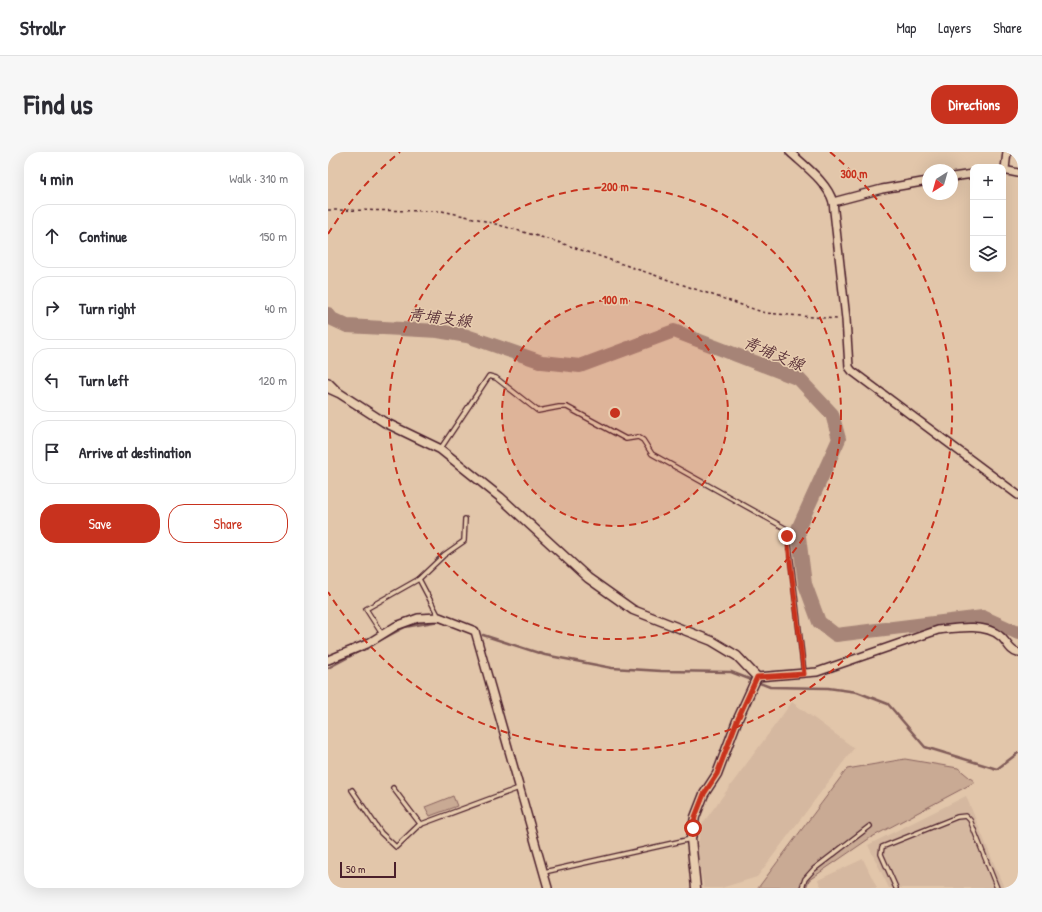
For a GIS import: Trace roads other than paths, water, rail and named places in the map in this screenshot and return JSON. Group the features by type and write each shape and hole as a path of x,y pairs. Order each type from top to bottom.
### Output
{"street":[{"path":"790,152 822,183 830,193 833,202 846,320 849,367 852,371 1018,495"},
{"path":"1005,164 1007,152"},
{"path":"1006,170 1018,173"},
{"path":"958,176 970,174"},
{"path":"833,202 882,189 922,182"},
{"path":"328,382 339,392 384,422 440,449 500,497 588,578 626,606 664,624 712,641 737,656 757,677"},
{"path":"328,388 339,392"},
{"path":"328,660 368,644 396,626 418,618 438,617 475,631 548,888"},
{"path":"757,677 817,672 938,630 959,628 986,630 1000,635 1013,652 1018,653"},
{"path":"696,888 691,839 695,817 702,800 717,774 737,721 757,677"}],"lane":[{"path":"440,449 489,376 496,378 538,412 559,407 567,407 626,438 638,437 643,440 652,454 785,528 789,544 804,674"},
{"path":"382,635 366,609 419,579 444,555 464,541 465,519"},
{"path":"419,579 438,617"},
{"path":"393,788 420,825"},
{"path":"352,790 381,833 396,847 420,825 519,788"},
{"path":"896,888 880,854 882,847 957,817 966,816 970,820 997,888"},
{"path":"802,888 805,879 814,869 870,826"},
{"path":"544,872 691,839"}],"waterway":[{"name":"青埔支線","path":"328,314 332,319 347,326 438,331 467,336 542,362 580,366 674,331 799,379 832,414 839,439 798,529 805,584 819,622 836,635 983,617 1018,633"},
{"path":"328,668 405,627 439,621 448,624"},
{"path":"483,635 545,655 612,668 661,671 731,672 770,687 828,688 857,692 888,704 925,747 997,769 1018,753"}]}
